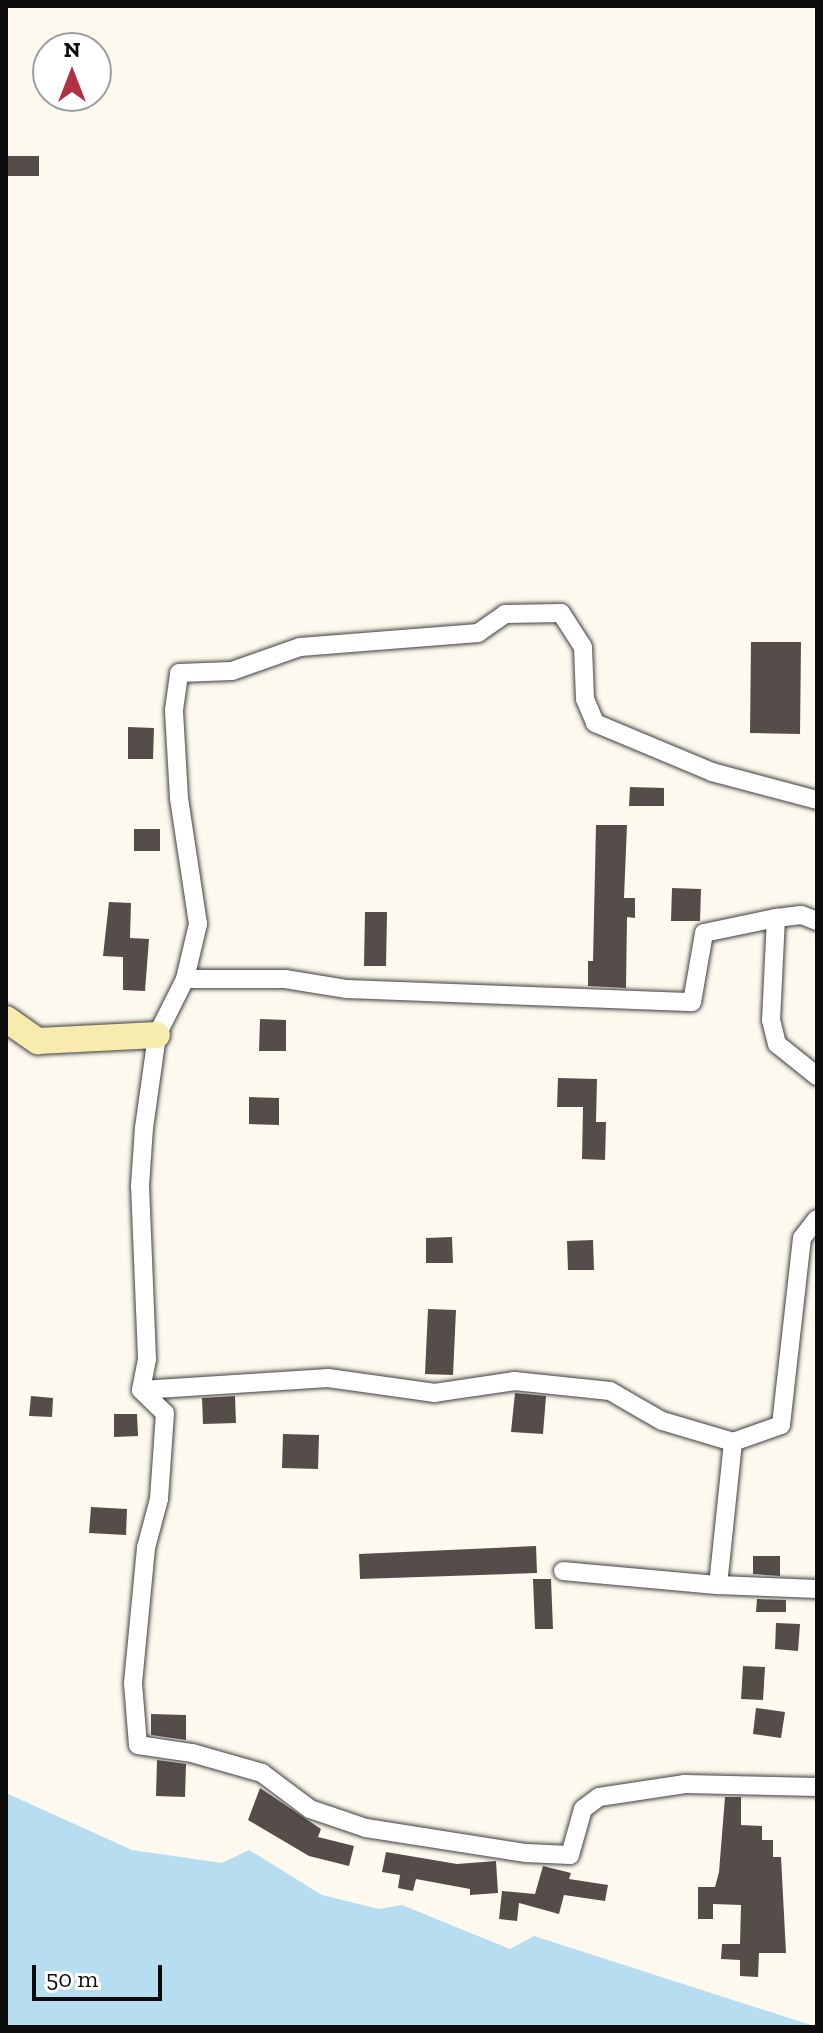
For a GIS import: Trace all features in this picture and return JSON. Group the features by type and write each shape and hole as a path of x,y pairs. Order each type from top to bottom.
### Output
{"street":[{"path":"141,1390 147,1359 140,1186 157,1035 185,979 199,912 179,798 174,710 179,673 232,671 300,647 478,633 505,614 561,613 583,647 585,699 595,723 712,772 817,800"},
{"path":"185,979 285,979 347,989 692,1002 704,933 801,915 817,921"},
{"path":"776,918 771,1020 777,1044 817,1076"},
{"path":"6,1019 38,1041 108,1033 157,1035"},
{"path":"141,1390 328,1378 435,1393 515,1381 610,1391 662,1421 733,1442 781,1425 802,1238 817,1219"},
{"path":"141,1390 165,1413 159,1499 146,1548 133,1683 138,1745 192,1753 262,1773 310,1809 366,1828 526,1853 570,1855 583,1809 599,1797 685,1784 817,1787"},
{"path":"718,1585 733,1442"},
{"path":"563,1571 718,1585 817,1589"}],"water":[{"path":"6,1793 132,1850 222,1863 249,1850 322,1895 379,1909 402,1905 510,1949 534,1936 817,2027 6,2027"}],"building":[{"path":"6,156 39,156 39,176 6,176"},
{"path":"751,642 801,642 800,734 750,733"},
{"path":"128,727 154,728 153,759 128,759"},
{"path":"630,787 664,788 664,806 629,806"},
{"path":"596,825 627,825 624,898 635,898 635,918 627,917 626,988 588,986 588,961 593,961"},
{"path":"134,829 160,829 160,851 134,851"},
{"path":"672,888 701,889 700,921 671,921"},
{"path":"109,902 131,903 130,938 149,939 145,991 123,990 123,957 103,956"},
{"path":"365,912 387,912 386,966 364,966"},
{"path":"260,1019 286,1020 286,1051 259,1051"},
{"path":"558,1078 597,1079 596,1122 606,1122 605,1160 582,1159 583,1107 557,1107"},
{"path":"249,1097 279,1098 279,1125 249,1124"},
{"path":"452,1237 453,1263 426,1263 426,1238"},
{"path":"593,1240 594,1270 568,1270 567,1241"},
{"path":"428,1309 456,1310 453,1375 425,1374"},
{"path":"515,1393 546,1396 543,1434 511,1432"},
{"path":"31,1396 53,1398 52,1417 29,1416"},
{"path":"235,1396 236,1423 203,1424 202,1398"},
{"path":"114,1414 137,1414 138,1436 114,1437"},
{"path":"283,1434 319,1435 318,1469 282,1468"},
{"path":"91,1507 127,1509 126,1535 89,1533"},
{"path":"536,1546 537,1573 360,1579 359,1554"},
{"path":"753,1556 780,1556 780,1576 753,1574"},
{"path":"533,1579 551,1579 553,1629 535,1629"},
{"path":"757,1599 786,1600 786,1612 756,1612"},
{"path":"776,1623 800,1624 798,1651 775,1649"},
{"path":"743,1666 765,1667 763,1700 741,1699"},
{"path":"756,1708 785,1712 781,1738 753,1734"},
{"path":"151,1714 186,1715 186,1740 151,1735"},
{"path":"157,1760 186,1764 185,1797 156,1796"},
{"path":"260,1788 321,1829 318,1837 354,1846 349,1866 309,1856 248,1820"},
{"path":"725,1797 741,1797 741,1825 762,1826 762,1840 773,1840 773,1857 781,1857 786,1953 759,1953 758,1977 740,1976 740,1960 721,1959 722,1944 740,1944 741,1905 713,1904 713,1919 698,1919 698,1887 715,1887 719,1872"},
{"path":"386,1852 457,1864 496,1861 498,1893 470,1895 470,1889 416,1879 413,1891 398,1888 400,1875 382,1872"},
{"path":"543,1866 571,1873 569,1879 608,1885 605,1901 564,1895 559,1914 519,1903 517,1921 499,1919 502,1891 535,1894"}]}
